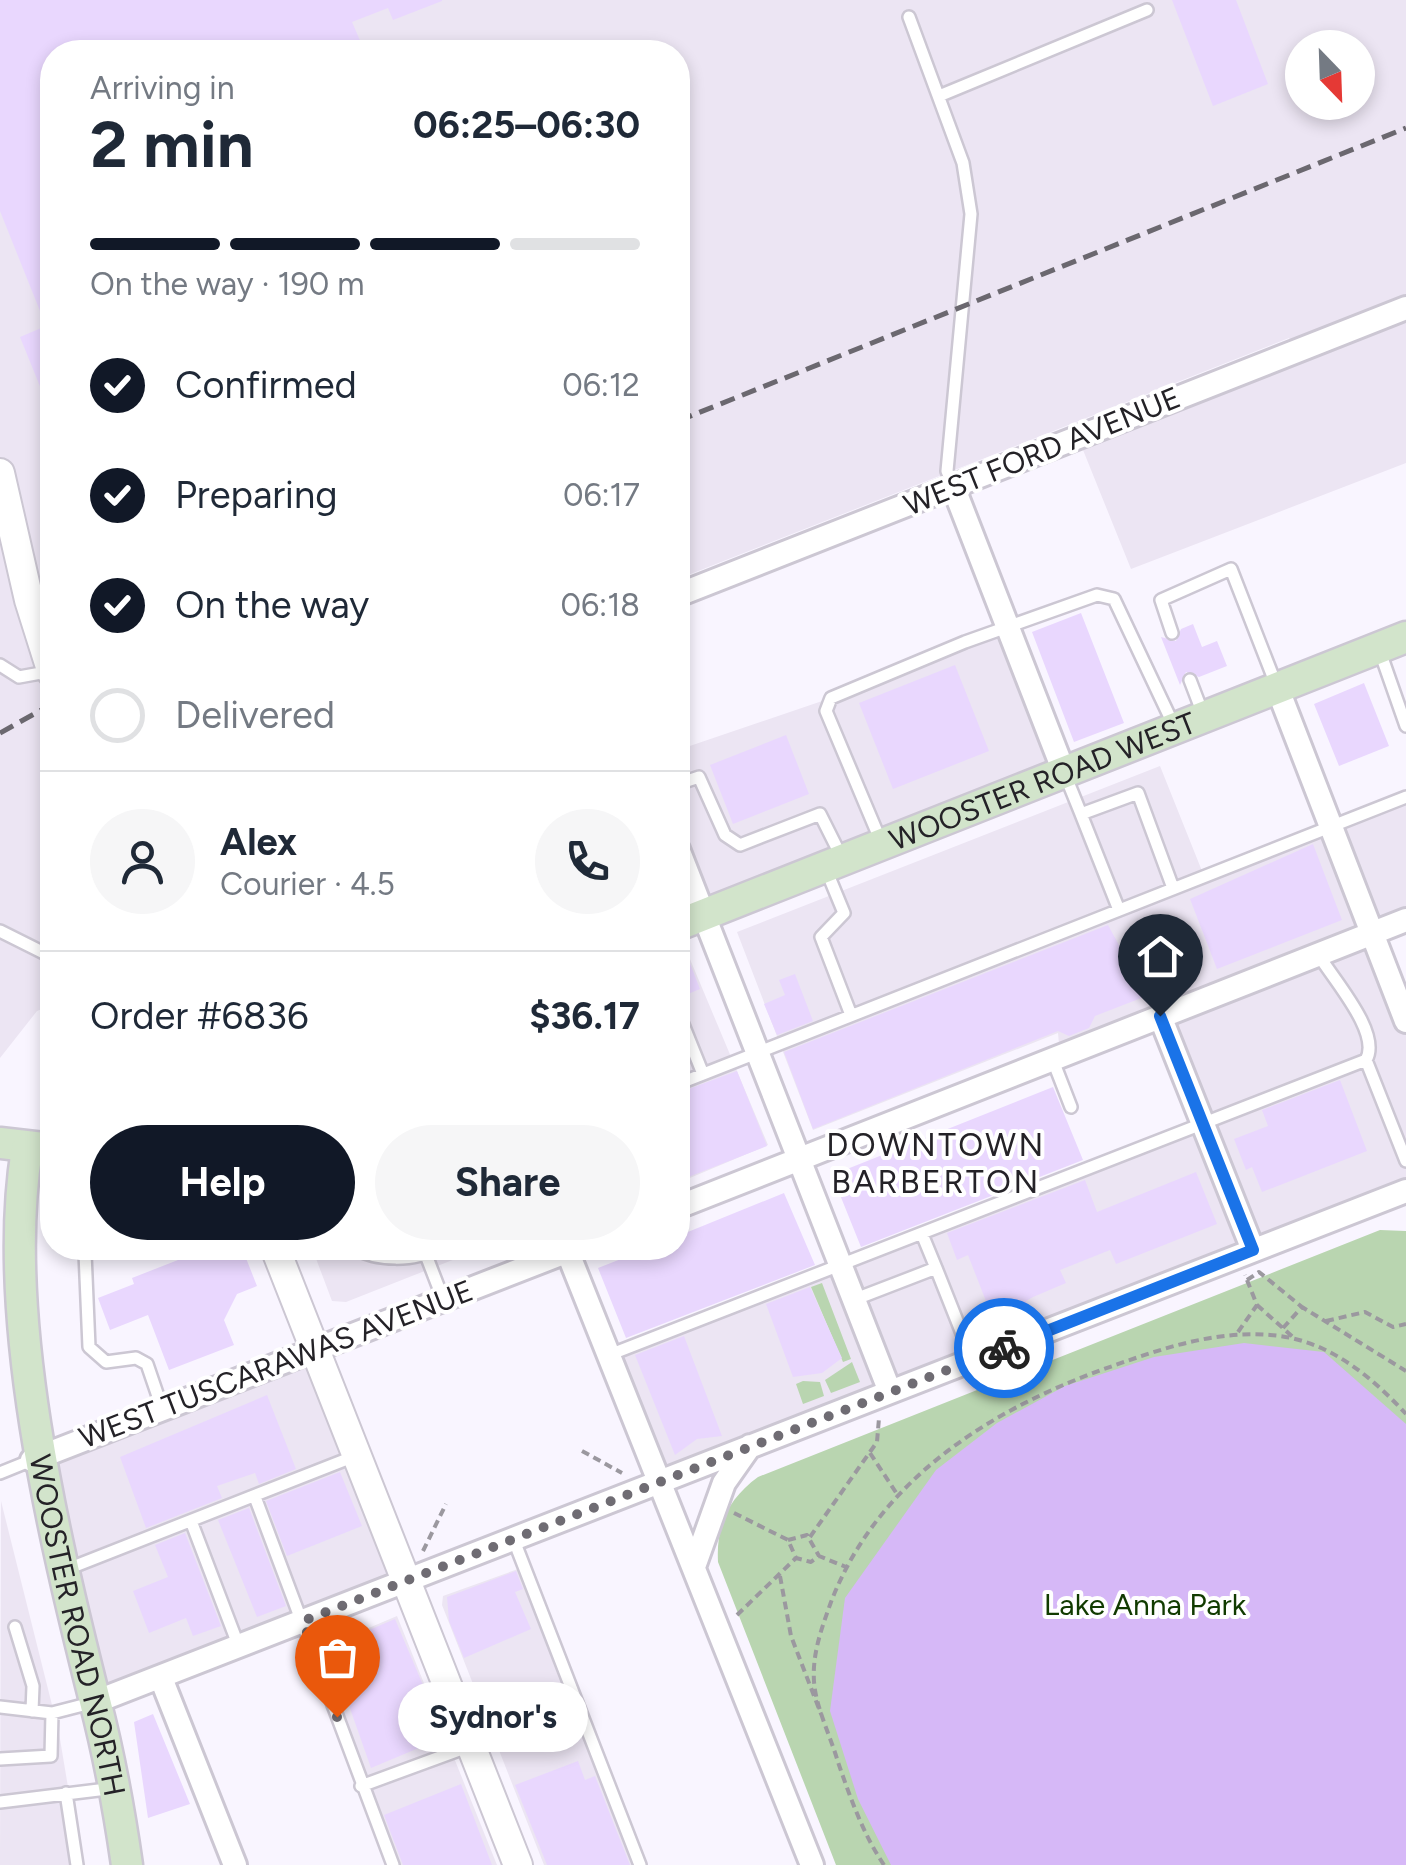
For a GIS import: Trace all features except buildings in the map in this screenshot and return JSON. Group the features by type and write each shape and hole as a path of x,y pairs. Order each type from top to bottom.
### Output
{"main road":[{"name":"WOOSTER ROAD WEST","path":"690,920 1392,642"},
{"name":"WOOSTER ROAD NORTH","path":"26,1147 10,1206 12,1328 32,1460 96,1702 116,1788 127,1865"}],"street":[{"name":"WEST FORD AVENUE","path":"690,590 1406,308"},
{"path":"0,474 40,634"},
{"path":"953,486 1064,772"},
{"path":"1277,687 1406,1021"},
{"path":"690,920 756,1052 854,1300 880,1396"},
{"path":"690,1201 1406,920"},
{"path":"1160,1016 1202,1121 1246,1253"},
{"path":"96,1702 303,1621 402,1573 513,1538 655,1473 750,1445 1406,1191"},
{"path":"1374,1203 1406,1211"},
{"path":"281,1260 518,1865"},
{"name":"WEST TUSCARAWAS AVENUE","path":"32,1460 542,1260"},
{"path":"574,1260 812,1865"},
{"path":"694,1564 724,1483 750,1445"},
{"path":"161,1678 236,1865"}],"lane":[{"path":"938,96 1147,10"},
{"path":"910,17 964,163 970,214 947,472 953,486"},
{"path":"1172,633 1160,600 1231,569 1277,687"},
{"path":"882,844 826,711 828,703 847,691 1008,627 1097,595 1114,599 1175,728"},
{"path":"1392,642 1406,726"},
{"path":"0,665 20,678 40,674"},
{"path":"1190,680 1204,716"},
{"path":"1064,772 1119,910"},
{"path":"690,780 699,777 725,835 740,845 820,814 825,816 844,914 821,937 850,1015"},
{"path":"1081,814 1138,793 1174,888"},
{"path":"690,1079 1406,797"},
{"path":"0,931 40,951"},
{"path":"1318,954 1333,980 1350,996 1370,1045 1366,1060 1406,1161"},
{"path":"690,1042 703,1074"},
{"path":"1052,1058 1071,1107"},
{"path":"609,1356 1366,1060"},
{"path":"922,1234 973,1361"},
{"path":"85,1260 89,1347 106,1362 136,1358 147,1364 162,1408"},
{"path":"432,1260 443,1299"},
{"path":"854,1300 936,1268"},
{"path":"61,1572 356,1456"},
{"path":"0,1472 32,1460"},
{"path":"255,1496 392,1865"},
{"path":"191,1522 239,1647"},
{"path":"513,1538 640,1865"},
{"path":"15,1628 32,1686 32,1710"},
{"path":"0,1708 52,1713 96,1702"},
{"path":"0,1759 51,1756 52,1713"},
{"path":"361,1786 471,1746"},
{"path":"0,1802 116,1788"},
{"path":"66,1793 77,1865"}],"path":[{"path":"1246,1253 1247,1280 1256,1304 1295,1339"},
{"path":"1247,1280 1259,1272 1302,1307 1406,1372"},
{"path":"1236,1334 1256,1304"},
{"path":"1283,1328 1302,1307"},
{"path":"1326,1321 1364,1312 1393,1327 1406,1324"},
{"path":"884,1865 851,1801 815,1689 815,1650 858,1541 897,1494 995,1418 1044,1390 1180,1343 1236,1334 1295,1339 1342,1357 1406,1414"},
{"path":"727,1509 788,1540 810,1537 877,1442 880,1396"},
{"path":"582,1451 621,1473 655,1473"},
{"path":"870,1452 897,1494"},
{"path":"402,1573 420,1557 446,1504"},
{"path":"810,1537 820,1556 846,1567"},
{"path":"788,1540 796,1558"},
{"path":"796,1558 811,1562 820,1556"},
{"path":"737,1615 796,1558"},
{"path":"780,1576 791,1636 810,1693 827,1726"}],"shaded area":[{"path":"0,0 1406,0 1406,308 1297,351 1289,338 690,574 690,40 40,40 40,1010 0,1058"},
{"path":"1406,315 1406,463 1131,569 1081,445"},
{"path":"1008,627 1064,772 703,914 690,880 690,746 831,698"},
{"path":"1160,766 1204,876 1406,797 1406,920 1371,934 1406,1021 1406,1191 658,1480 609,1355 1202,1121 1160,1016 1060,1055 1058,1033 813,1130 737,932"},
{"path":"690,959 768,1145 690,1178"},
{"path":"317,1260 453,1260 346,1302 332,1301"},
{"name":"Lake Anna Park","path":"1244,1343 1324,1352 1406,1424 1406,1865 891,1865 858,1799 830,1711 845,1598 936,1470 997,1423 1065,1386 1154,1357"},
{"path":"314,1349 405,1580 95,1702 32,1460"},
{"path":"1,1501 59,1733 81,1865 0,1865"},
{"path":"518,1569 638,1865 544,1865 442,1605 443,1596"},
{"path":"397,1616 497,1865 401,1865 319,1649"}],"green space":[{"name":"Lake Anna Park","path":"1380,1230 1406,1231 1406,1865 836,1865 718,1562 722,1525 739,1494 758,1477"},
{"path":"822,1283 851,1359 843,1362 811,1287"},
{"path":"852,1362 860,1382 831,1393 825,1380"},
{"path":"820,1382 824,1396 803,1404 796,1384"}],"railway":[{"path":"690,416 1406,128"},
{"path":"0,733 40,711"}],"way so far":[{"path":"337,1717 303,1621 1004,1348"}],"place":[{"name":"Sydnor's","path":"337,1717"}],"district":[{"name":"DOWNTOWN BARBERTON","path":"936,1164"}],"route":[{"path":"1004,1348 1253,1250 1160,1016"}]}
